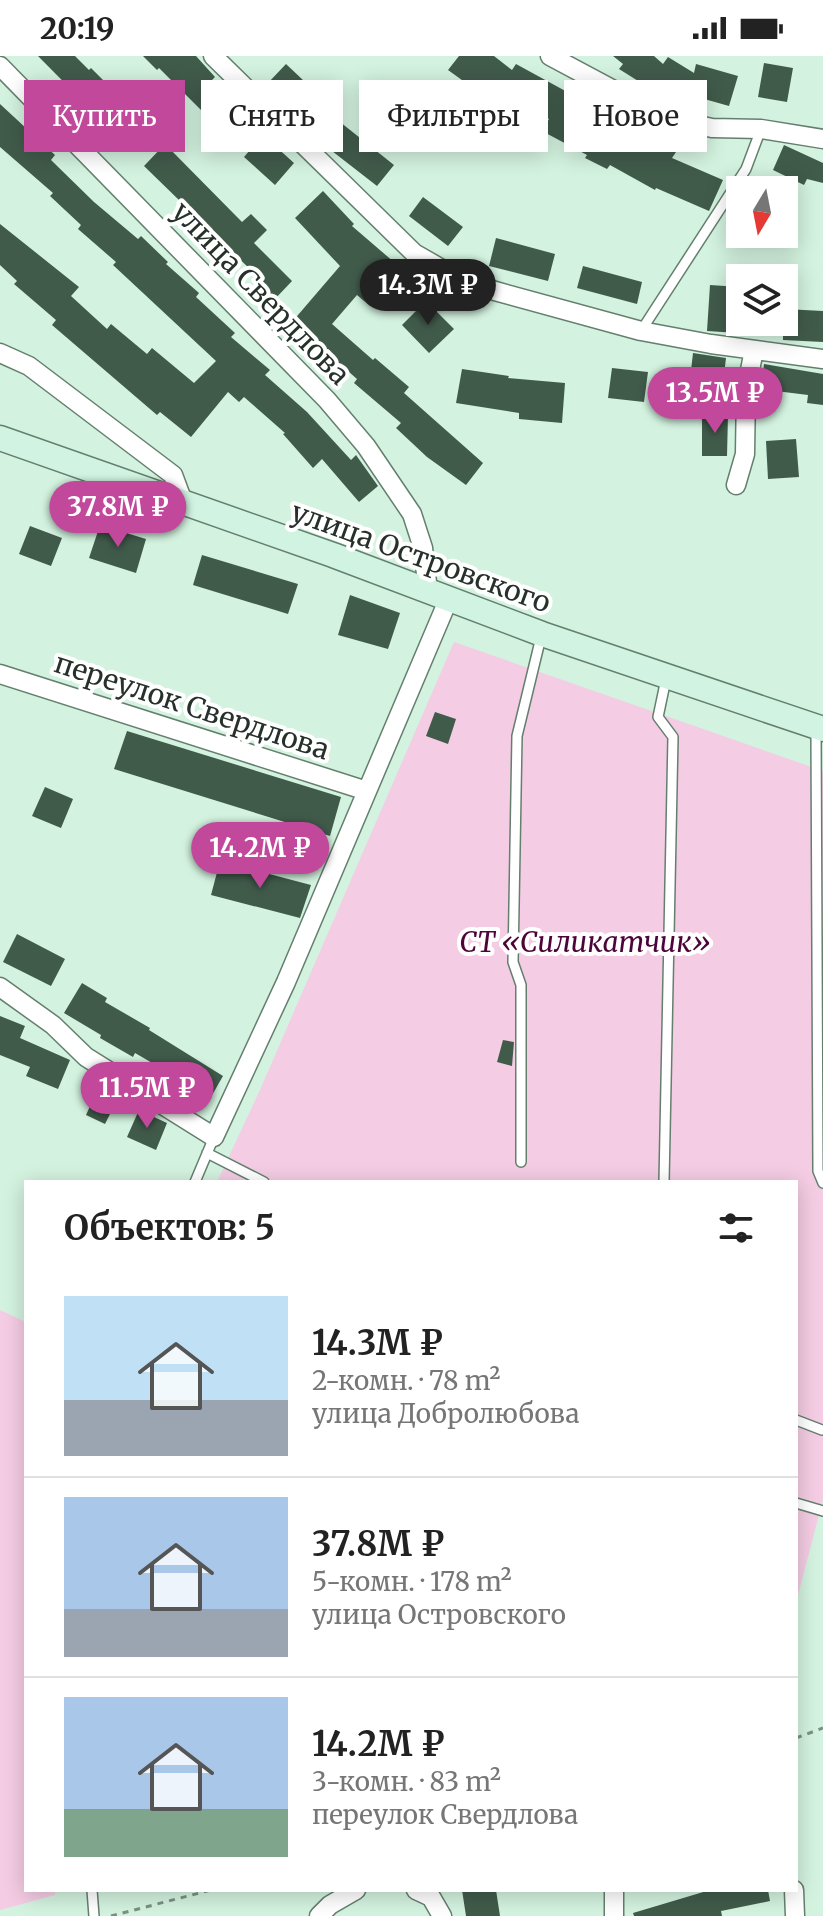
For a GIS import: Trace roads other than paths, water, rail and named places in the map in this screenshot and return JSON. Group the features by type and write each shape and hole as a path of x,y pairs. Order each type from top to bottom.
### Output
{"street":[{"path":"213,56 421,258 447,272 495,291 641,331 823,359"},
{"path":"550,56 663,115 712,128 761,129 823,139"},
{"name":"улица Свердлова","path":"0,66 327,400 366,446 412,514 439,594"},
{"path":"736,485 745,454 746,390 754,350"},
{"path":"1,355 29,366 173,475 183,502"},
{"name":"улица Островского","path":"0,438 439,594 542,634 819,727"},
{"path":"0,987 53,1025 86,1057 210,1145 286,982 367,791 439,594"},
{"name":"переулок Свердлова","path":"0,674 367,791"},
{"path":"319,1916 330,1905 353,1892"},
{"path":"420,1892 431,1897 442,1915"},
{"path":"614,1892 614,1916"},
{"path":"794,1892 795,1916"}],"lane":[{"path":"641,331 746,169 761,129"},
{"path":"521,1162 521,985 513,962 517,736 542,634"},
{"path":"664,1180 673,737 658,717 667,676"},
{"path":"819,727 818,1171 823,1183"},
{"path":"196,1180 210,1145 261,1180"},
{"path":"798,1421 822,1430"},
{"path":"798,1504 823,1511"},
{"path":"92,1892 94,1916"}],"park label":[{"name":"СТ «Силикатчик»","path":"585,942"}]}
